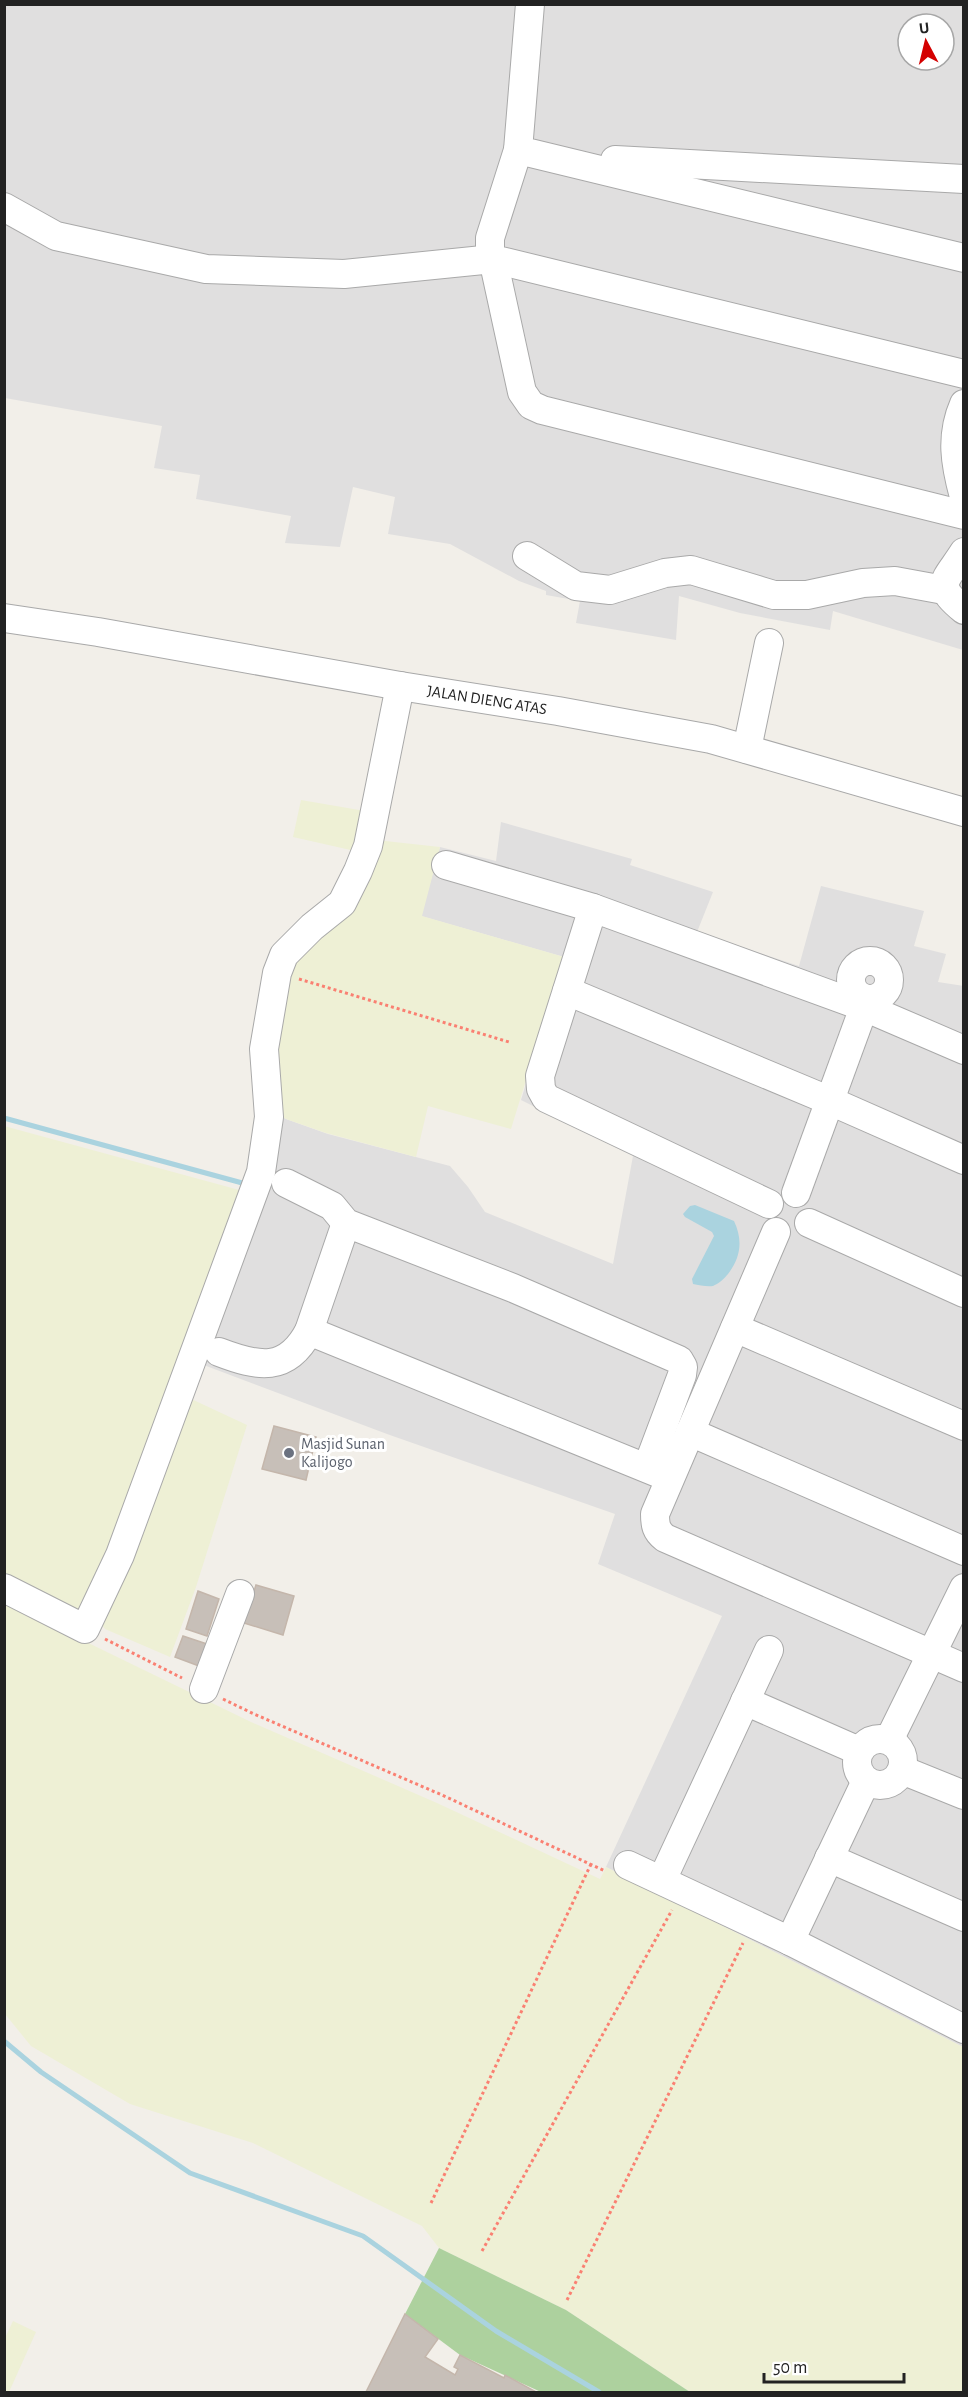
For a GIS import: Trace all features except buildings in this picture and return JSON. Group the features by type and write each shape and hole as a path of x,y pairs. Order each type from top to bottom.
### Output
{"street":[{"path":"530,4 531,153 489,238 522,392 531,405 542,410 963,515"},
{"path":"531,153 963,179"},
{"path":"531,153 963,258"},
{"path":"4,207 56,236 206,269 344,274 464,264 493,259 963,374"},
{"path":"963,404 954,440 955,464 963,497"},
{"path":"954,600 944,582 963,552"},
{"path":"527,556 576,586 610,590 665,573 691,570 774,595 807,595 863,583 895,581 954,600"},
{"name":"JALAN DIENG ATAS","path":"4,618 110,634 711,739 963,812"},
{"path":"747,749 769,643"},
{"path":"4,1588 85,1629 120,1555 261,1172 269,1117 264,1049 277,973 284,955 312,927 342,903 358,872 368,846 400,686"},
{"path":"446,865 593,908 865,1003 963,1050"},
{"path":"593,908 540,1076 541,1089 546,1098 769,1204"},
{"path":"567,991 828,1100 963,1160"},
{"path":"796,1193 865,1003"},
{"path":"286,1183 332,1206 346,1223 513,1288 679,1360 683,1367 682,1375 658,1473 655,1514 658,1532 665,1538 963,1668"},
{"path":"783,1193 796,1193 802,1197 810,1209 809,1223 804,1229 790,1236 776,1232 768,1222 769,1204 772,1199 783,1193"},
{"path":"219,1352 258,1364 272,1364 288,1358 303,1344 346,1223"},
{"path":"809,1223 963,1293"},
{"path":"658,1473 690,1432 776,1232"},
{"path":"735,1328 963,1426"},
{"path":"309,1331 658,1473"},
{"path":"690,1432 963,1551"},
{"path":"889,1740 963,1588"},
{"path":"204,1689 240,1594"},
{"path":"662,1880 769,1650"},
{"path":"745,1701 859,1750"},
{"path":"876,1739 889,1740 895,1744 903,1756 902,1770 893,1781 886,1784 872,1784 861,1776 856,1763 859,1750 863,1745 876,1739"},
{"path":"902,1770 963,1795"},
{"path":"790,1941 866,1781"},
{"path":"829,1858 963,1917"},
{"path":"620,1870 662,1880 790,1941 963,2030"}],"path":[{"path":"277,973 509,1042"},
{"path":"85,1629 254,1714 442,1795 591,1864 620,1870"},
{"path":"430,2204 591,1864"},
{"path":"482,2251 674,1906"},
{"path":"567,2300 744,1942 734,1936"}],"shaded area":[{"path":"4,5 963,5 963,650 833,611 830,630 740,613 679,596 676,640 576,623 580,601 546,595 546,591 519,581 450,544 388,534 395,497 353,487 340,547 285,543 291,516 196,499 200,475 154,468 162,426 5,398"},
{"path":"501,822 632,859 630,865 713,892 697,932 799,966 821,886 924,911 914,946 946,954 938,982 964,986 963,2047 606,1867 722,1616 598,1564 615,1514 387,1434 201,1364 275,1112 286,1119 328,1134 450,1166 485,1212 613,1264 633,1156 521,1100 564,957 421,916 440,847 496,861"}],"green space":[{"path":"301,800 365,811 355,851 293,837"},
{"path":"376,840 440,847 422,916 564,957 511,1129 428,1106 416,1157 326,1133 286,1119 275,1112 272,1062 285,966"},
{"path":"4,1126 243,1191 163,1424 81,1614 5,1575"},
{"path":"187,1397 247,1425 196,1587 170,1657 105,1629 100,1622"},
{"path":"4,1602 251,1722 437,1803 600,1879 606,1867 963,2047 963,2392 690,2392 566,2310 439,2248 422,2226 253,2143 130,2104 31,2046 5,2014"},
{"path":"439,2248 566,2310 690,2392 541,2392 460,2355 405,2314"},
{"path":"13,2321 36,2332 9,2392 5,2392 5,2338"}],"water":[{"path":"695,1205 734,1221 739,1235 736,1261 726,1276 713,1286 693,1284 692,1279 714,1236 712,1232 683,1214 690,1206"}],"waterway":[{"path":"4,1118 246,1184"},
{"path":"4,2041 41,2072 190,2173 363,2236 496,2331 599,2392"}],"place":[{"name":"Masjid Sunan Kalijogo","path":"289,1453"}]}
